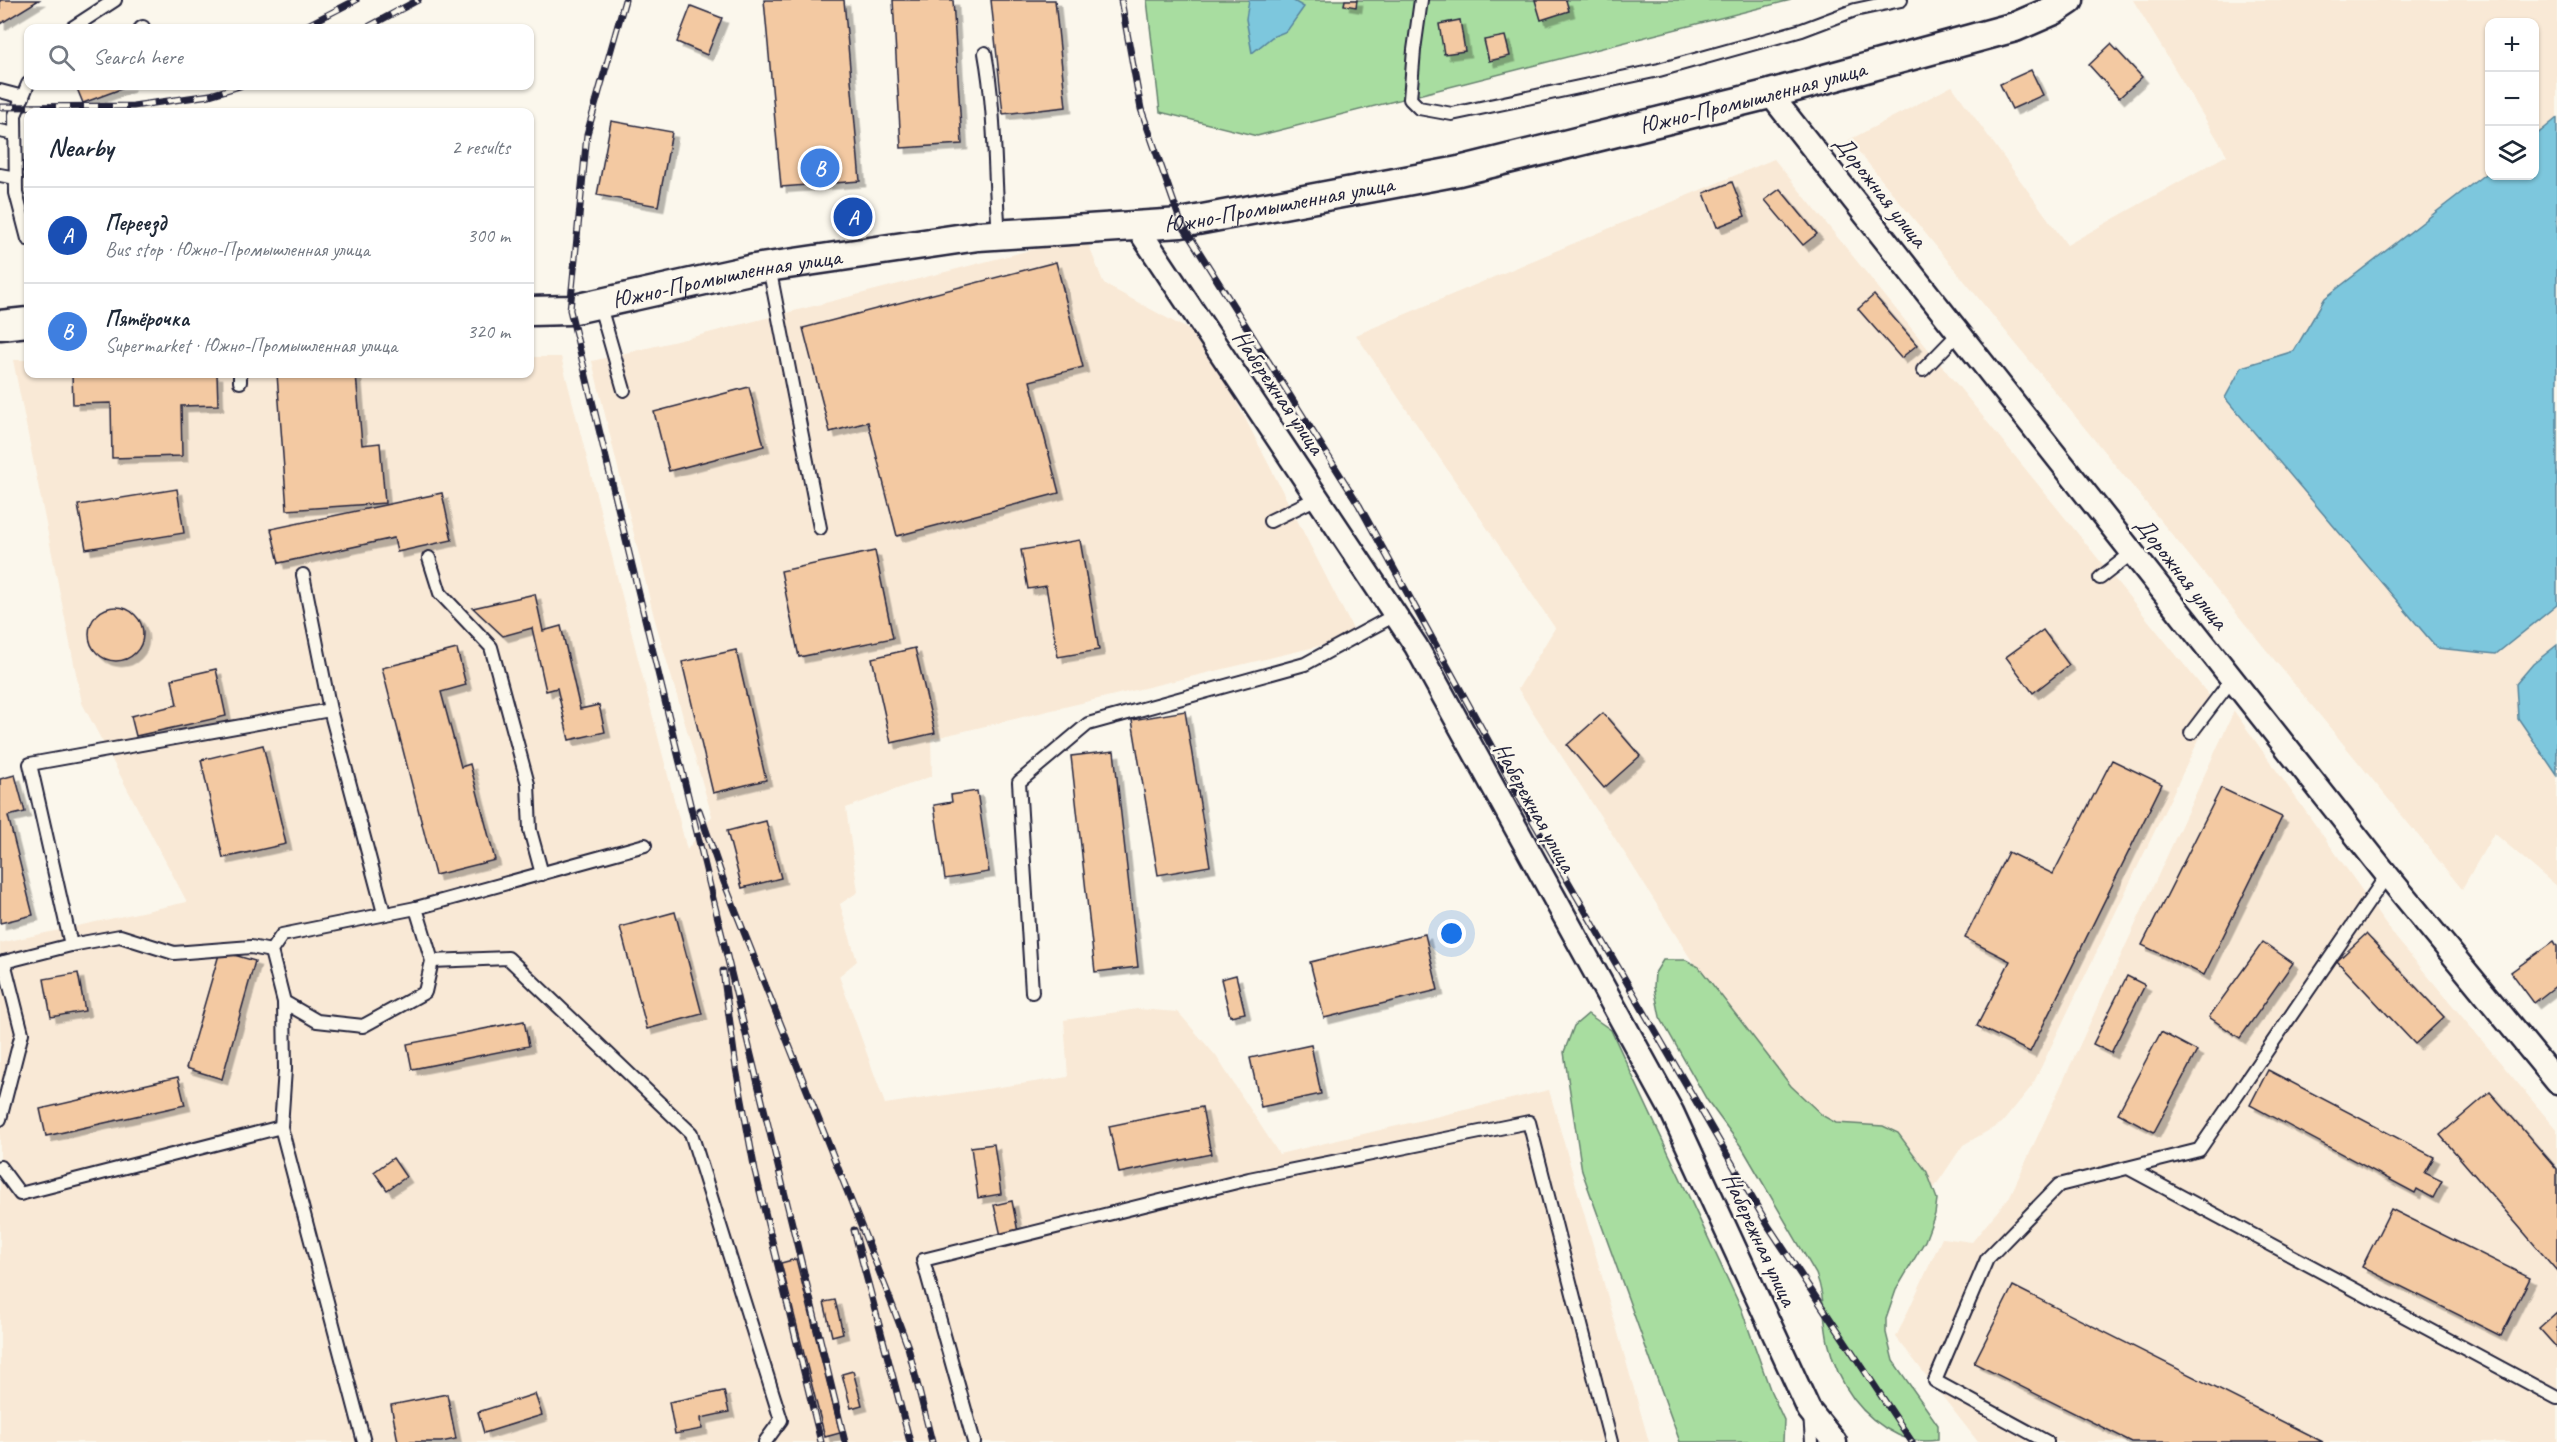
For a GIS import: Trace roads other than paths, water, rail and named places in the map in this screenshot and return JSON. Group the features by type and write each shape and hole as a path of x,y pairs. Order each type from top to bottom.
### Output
{"street":[{"name":"Южно-Промышленная улица","path":"534,311 570,310 769,267 999,235 1181,223 1459,171 1770,94 2015,27 2054,10 2069,0"},
{"name":"Дорожная улица","path":"1770,94 2387,875 2557,1082"},
{"name":"Набережная улица","path":"1137,226 1416,646 1672,1112 1809,1410 1835,1442"},
{"path":"0,325 24,322"}],"lane":[{"path":"78,24 115,0"},
{"path":"1421,0 1410,99 1419,108 1452,114 1670,67 1802,30 1855,10 1901,0"},
{"path":"985,52 992,92 993,161 999,235"},
{"path":"24,224 16,193 15,115 26,90"},
{"path":"0,91 23,96"},
{"path":"0,131 15,134"},
{"path":"0,175 16,178"},
{"path":"769,267 820,528"},
{"path":"600,303 624,390"},
{"path":"1923,370 1959,333"},
{"path":"1270,521 1317,498"},
{"path":"2100,578 2132,553"},
{"path":"429,558 440,593 491,647 528,784 530,830 542,874"},
{"path":"303,575 330,710 384,914"},
{"path":"1032,992 1019,782 1088,724 1305,664 1395,615"},
{"path":"2191,733 2232,679"},
{"path":"71,945 30,764 330,710"},
{"path":"364,1442 281,1127 285,1069 284,1002 271,951 282,935 416,908 645,845"},
{"path":"2047,1442 1935,1381 1987,1258 2059,1185 2199,1150 2387,875"},
{"path":"284,1002 317,1021 363,1026 425,992 432,961 416,908"},
{"path":"0,1119 22,1033 2,962 120,936 174,953 250,947 271,951"},
{"path":"432,961 508,958 691,1133 781,1420 765,1442"},
{"path":"974,1442 923,1260 1249,1179 1529,1122 1611,1442"},
{"path":"0,1167 20,1194 281,1127"},
{"path":"2128,1168 2557,1398"},
{"path":"1809,1410 1812,1442"}],"water":[{"path":"1249,0 1292,0 1304,7 1287,31 1272,37 1252,53 1246,19"},
{"path":"2557,118 2557,605 2496,654 2437,648 2225,398 2242,367 2294,351 2325,298 2485,174 2485,180 2539,180 2539,133"},
{"path":"2557,645 2557,775 2518,718 2516,684 2533,664"}],"railway":[{"path":"310,24 356,0"},
{"path":"373,24 418,0"},
{"path":"625,0 587,134 570,310 845,1442"},
{"path":"1121,0 1141,109 1181,223 1359,505 1522,802 1769,1227 1912,1442"},
{"path":"0,107 133,106 210,95 227,90"},
{"path":"699,810 724,882 908,1347 932,1442"},
{"path":"723,971 736,1068 755,1171 821,1442"},
{"path":"854,1230 910,1442"}],"place":[{"name":"Пятёрочка","path":"820,168"},
{"name":"Переезд","path":"853,217"}]}
